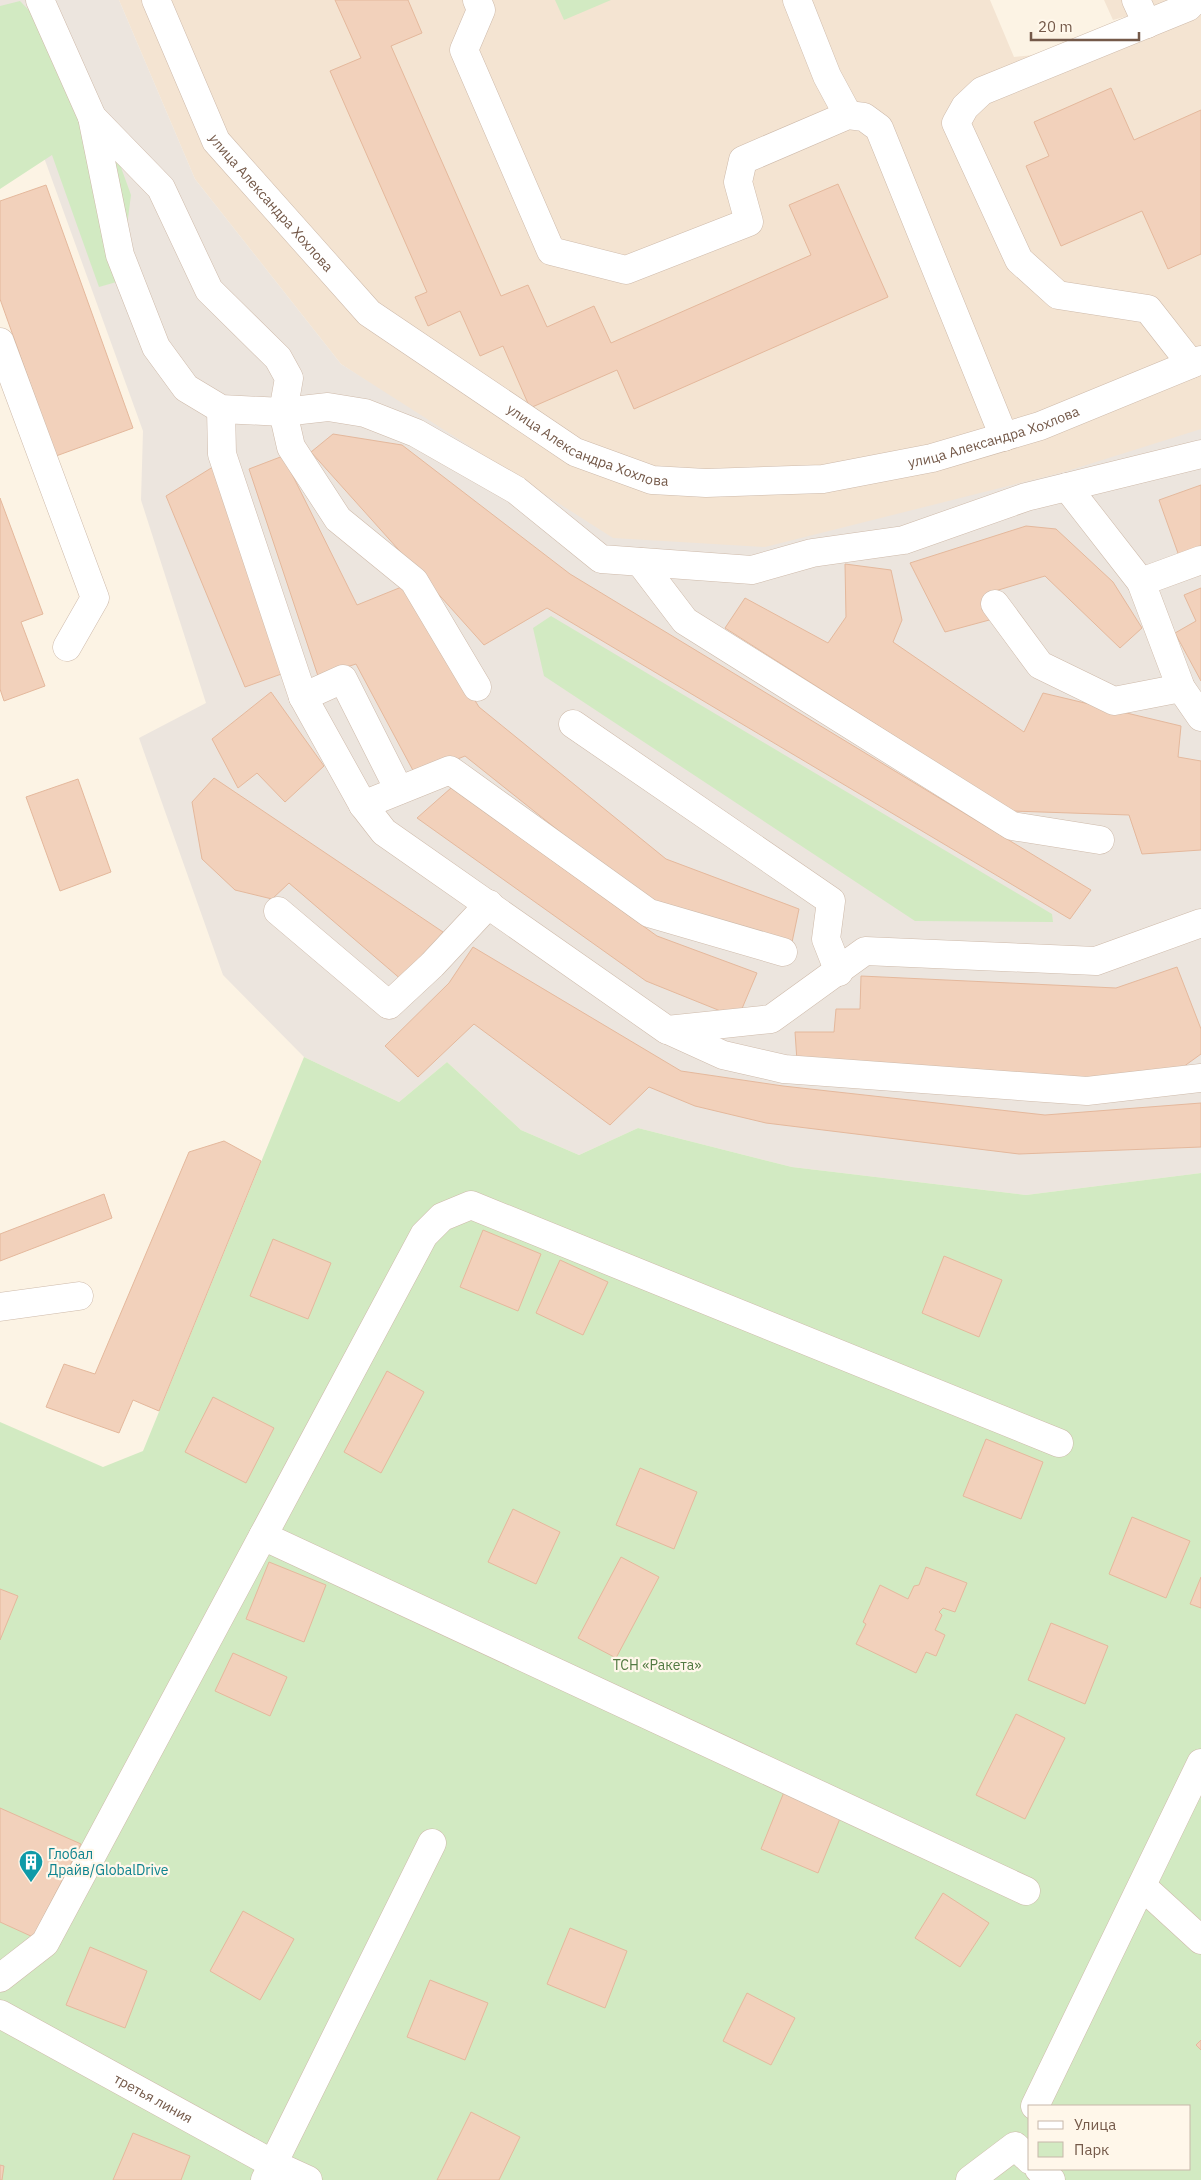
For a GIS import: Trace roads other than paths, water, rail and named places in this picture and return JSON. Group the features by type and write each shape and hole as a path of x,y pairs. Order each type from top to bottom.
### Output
{"street":[{"path":"40,0 92,118 120,255 156,347 186,388 221,410 283,412 328,407 365,412 416,433 516,490 601,559 752,570 812,553 904,540 1026,496 1201,454"},
{"name":"улица Александра Хохлова","path":"156,0 216,141 370,313 575,452 652,480 706,483 823,479 932,458 1040,426 1196,362"},
{"path":"477,0 481,10 464,50 551,251 626,270 748,222 738,182 743,160 848,115 864,117 878,128 1004,437"},
{"path":"797,0 827,76 848,115"},
{"path":"1195,0 1188,7 1141,12 982,92 965,107 956,123 1019,260 1058,295 1148,309 1196,362"},
{"path":"92,118 161,188 209,290 278,358 289,378 283,412 292,447 338,518 414,581 477,687"},
{"path":"0,342 95,598 67,647"},
{"path":"221,410 222,454 303,696 363,805 384,832 667,1030 723,1055 784,1069 1087,1091 1201,1078"},
{"path":"1067,487 1141,582 1181,688 1201,717"},
{"path":"1141,582 1201,560"},
{"path":"640,562 685,621 1012,826 1100,840"},
{"path":"995,604 1040,664 1114,700 1181,688"},
{"path":"303,696 343,680 399,790"},
{"path":"573,724 831,901 826,939 838,972"},
{"path":"363,805 450,770 649,913 783,952"},
{"path":"278,911 389,1005 432,965 489,904"},
{"path":"667,1030 771,1019 865,951 1096,961 1201,923"},
{"path":"0,1978 45,1943 424,1235 442,1217 472,1205 1059,1443"},
{"path":"0,1307 79,1296"},
{"path":"263,1536 1026,1891"},
{"path":"1035,2105 1201,1763"},
{"path":"269,2172 432,1843"},
{"path":"1142,1886 1201,1940"},
{"name":"третья линия","path":"0,2014 269,2172 308,2180"},
{"path":"970,2180 1022,2153 1028,2126"},
{"path":"1040,2170 1051,2180"}],"place":[{"name":"Глобал Драйв/GlobalDrive","path":"31,1883"}],"park label":[{"name":"ТСН «Ракета»","path":"657,1665"}]}
